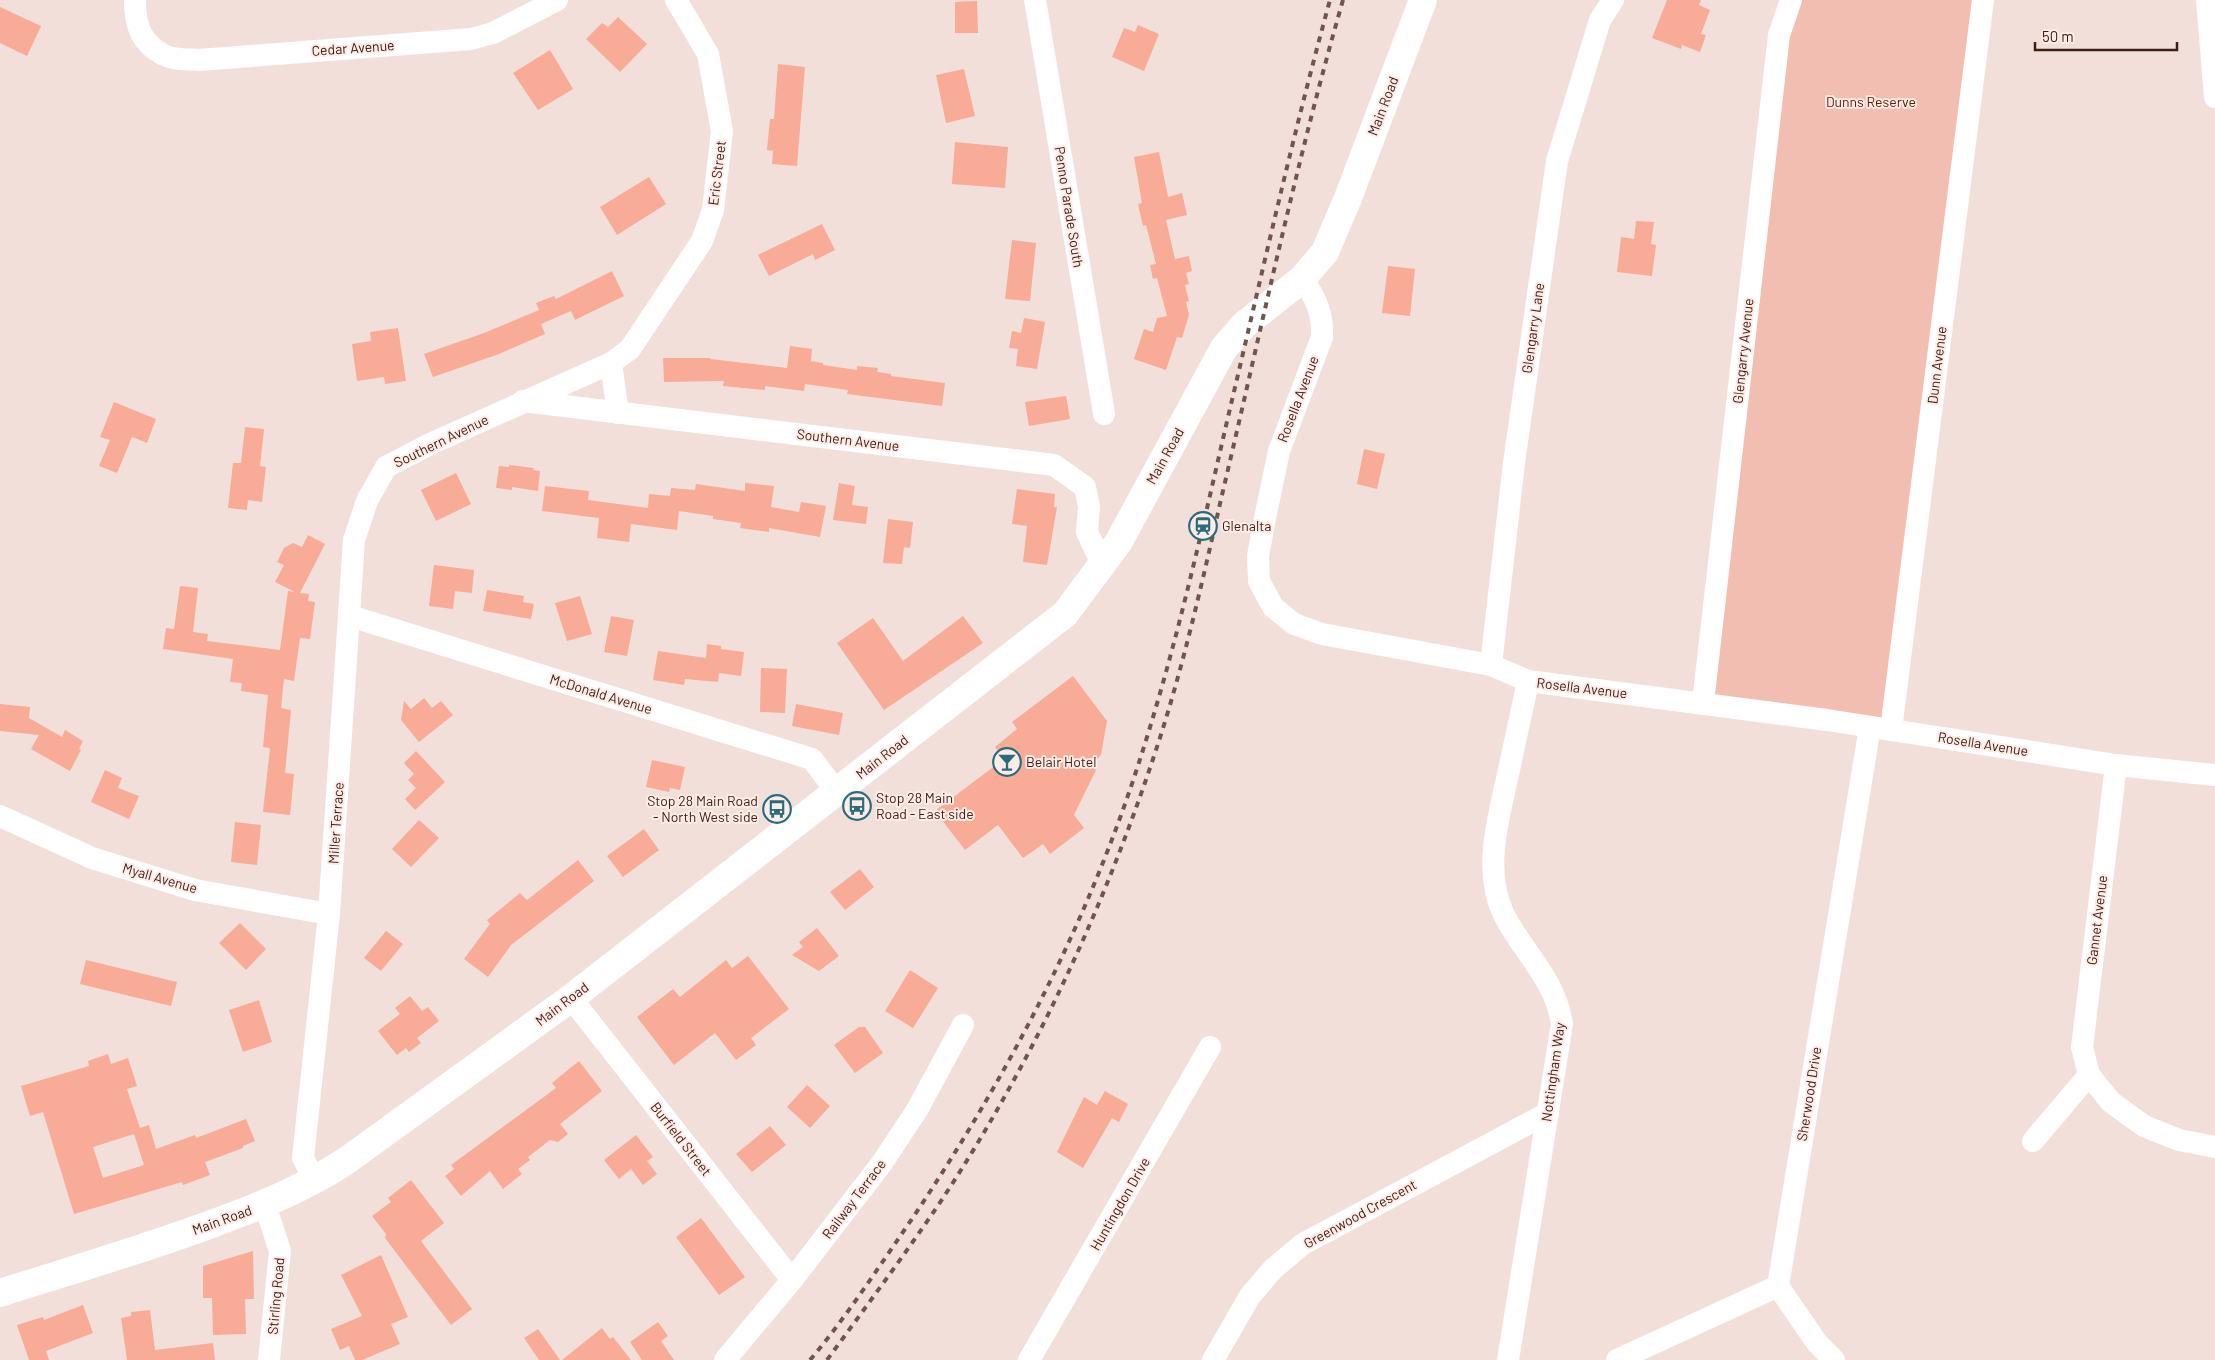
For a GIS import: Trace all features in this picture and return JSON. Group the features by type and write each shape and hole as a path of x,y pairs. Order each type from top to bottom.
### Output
{"main road":[{"name":"Main Road","path":"0,1293 166,1240 265,1204 315,1181 346,1161 571,998 1065,614 1118,543 1224,348 1244,325 1302,279 1325,252 1348,198 1423,0"}],"street":[{"name":"Cedar Avenue","path":"135,0 135,20 144,41 165,56 199,60 471,39 492,33 557,0"},
{"name":"Eric Street","path":"611,363 630,349 702,241 713,210 722,132 708,54 676,0"},
{"name":"Penno Parade South","path":"1035,0 1104,414"},
{"name":"Glengarry Lane","path":"1491,665 1514,463 1557,162 1600,20 1613,0"},
{"name":"Glengarry Avenue","path":"1703,703 1779,35 1791,0"},
{"name":"Dunn Avenue","path":"1880,728 1982,0"},
{"path":"2208,0 2215,97"},
{"name":"Rosella Avenue","path":"1302,279 1314,296 1323,322 1322,337 1279,451 1258,556 1259,581 1273,607 1294,624 1322,634 1491,665 1528,681 1703,703 2116,764 2215,776"},
{"name":"Southern Avenue","path":"386,468 430,444 611,363"},
{"path":"611,363 618,413"},
{"name":"Southern Avenue","path":"523,401 1054,465 1085,487 1089,507 1087,532 1102,564"},
{"name":"Miller Terrace","path":"315,1181 303,1158 329,914 354,540 366,501 386,468"},
{"name":"McDonald Avenue","path":"350,616 812,759 837,792"},
{"name":"Nottingham Way","path":"1508,1360 1562,1024 1559,1005 1552,988 1504,915 1498,898 1493,869 1495,834 1528,681"},
{"name":"Sherwood Drive","path":"1778,1286 1880,728"},
{"name":"Gannet Avenue","path":"2116,764 2082,1047 2089,1075 2111,1102 2144,1126 2180,1140 2215,1146"},
{"name":"Myall Avenue","path":"0,816 92,858 195,890 329,914"},
{"name":"Burfield Street","path":"571,998 792,1280"},
{"name":"Railway Terrace","path":"725,1360 792,1280 882,1163 917,1110 963,1025"},
{"name":"Huntingdon Drive","path":"1029,1360 1210,1047"},
{"path":"2033,1141 2089,1075"},
{"name":"Greenwood Crescent","path":"1213,1360 1250,1296 1273,1269 1303,1244 1548,1113"},
{"name":"Stirling Road","path":"265,1204 280,1251 269,1360"},
{"path":"1617,1360 1778,1286 1817,1343 1834,1360"}],"green space":[{"name":"Dunns Reserve","path":"1791,0 1983,0 1891,730 1703,703"}],"building":[{"path":"1667,0 1701,0 1699,5 1710,10 1701,34 1706,35 1700,52 1682,45 1681,49 1652,38"},
{"path":"977,1 978,33 955,33 955,2"},
{"path":"0,7 41,26 27,56 0,43"},
{"path":"618,17 647,44 620,72 586,39 602,23 608,27"},
{"path":"1138,25 1159,34 1144,71 1112,57 1124,28 1135,32"},
{"path":"550,50 573,89 538,110 513,73"},
{"path":"778,64 805,67 797,166 772,164 773,151 767,150 770,119 774,119"},
{"path":"964,69 975,116 946,123 936,75"},
{"path":"955,142 1008,147 1005,188 952,184"},
{"path":"1159,152 1168,197 1182,193 1187,215 1166,220 1175,259 1189,256 1192,271 1186,273 1189,284 1185,285 1189,301 1186,302 1189,315 1182,338 1177,337 1166,370 1134,359 1144,329 1153,332 1157,318 1167,316 1157,278 1153,279 1150,265 1156,264 1146,225 1143,226 1138,204 1142,203 1134,157"},
{"path":"649,177 666,204 617,235 600,207"},
{"path":"1636,221 1654,222 1651,244 1656,245 1652,276 1617,272 1621,237 1634,239"},
{"path":"822,224 835,250 815,260 813,254 769,276 758,255"},
{"path":"1012,240 1036,243 1030,301 1005,299"},
{"path":"1388,266 1415,269 1410,316 1382,313"},
{"path":"612,271 624,296 575,320 571,311 541,324 545,334 499,354 433,377 424,354 484,333 539,310 536,303 554,296 556,299"},
{"path":"1024,318 1045,322 1037,369 1016,366 1018,349 1009,348 1012,331 1021,333"},
{"path":"398,328 406,381 385,384 384,377 357,381 352,344 371,341 370,332"},
{"path":"790,346 812,349 811,361 823,363 823,365 857,370 857,366 878,368 877,372 891,374 891,376 945,383 942,406 847,394 848,390 805,384 804,391 765,386 765,390 723,386 724,381 664,382 663,358 710,358 787,368"},
{"path":"1066,396 1070,419 1029,426 1025,402"},
{"path":"114,402 156,419 147,443 132,437 117,473 99,466 110,440 100,437"},
{"path":"245,427 264,429 260,466 266,467 262,502 248,500 247,510 228,508 233,463 241,463"},
{"path":"1364,449 1385,454 1377,489 1357,484"},
{"path":"509,465 534,468 533,470 540,471 538,491 512,487 512,490 496,488 499,466 509,467"},
{"path":"456,473 471,504 436,521 421,490"},
{"path":"745,483 774,486 771,507 799,512 801,502 826,506 820,537 769,528 769,532 740,528 741,523 713,519 713,516 679,511 677,530 631,524 629,542 597,538 599,518 542,511 545,486 589,491 588,500 648,508 649,494 670,496 671,488 695,490 696,484 745,491"},
{"path":"839,483 855,486 852,505 868,507 866,524 833,520"},
{"path":"1017,489 1055,494 1054,507 1057,507 1047,565 1023,562 1027,526 1012,524"},
{"path":"888,519 913,522 910,548 904,547 902,564 883,563"},
{"path":"308,535 325,544 300,593 309,594 308,601 315,602 310,639 300,638 294,681 284,679 281,708 291,710 285,773 294,774 290,815 263,812 270,748 263,747 268,695 241,691 242,683 230,682 233,659 163,649 166,628 174,629 180,586 198,588 193,632 208,634 207,641 280,650 288,591 295,592 275,582 284,565 277,562 284,548 293,543 302,547"},
{"path":"434,565 474,570 472,593 455,591 453,609 429,606"},
{"path":"487,590 524,596 523,602 534,604 531,619 483,611"},
{"path":"580,596 592,634 567,641 555,603"},
{"path":"611,616 634,620 627,656 604,652"},
{"path":"963,616 983,643 884,710 837,643 873,618 903,661"},
{"path":"707,644 721,646 721,649 744,652 741,676 719,673 718,682 685,679 684,685 653,680 658,651 706,658"},
{"path":"761,668 787,669 785,713 760,712"},
{"path":"1073,676 1107,721 1101,755 1091,765 1096,770 1074,815 1084,828 1050,854 1043,844 1023,858 998,825 965,850 935,811 1004,759 995,747 1017,729 1012,722"},
{"path":"424,698 432,708 441,701 453,715 419,742 401,720 404,701 411,709"},
{"path":"0,704 30,707 29,718 62,737 65,730 83,741 79,749 81,750 70,771 31,749 39,735 0,731"},
{"path":"796,704 843,713 839,735 792,726"},
{"path":"416,751 445,782 415,810 405,799 416,788 408,780 414,774 404,763"},
{"path":"652,760 685,767 680,790 670,788 669,792 646,787"},
{"path":"105,770 122,778 118,788 139,796 129,819 91,802"},
{"path":"419,820 439,838 411,867 392,849"},
{"path":"235,822 261,825 257,865 231,862"},
{"path":"644,829 659,850 623,877 607,856"},
{"path":"578,860 594,881 511,945 488,977 464,959 490,924 487,920 520,893 527,900"},
{"path":"860,869 874,887 845,910 830,892"},
{"path":"240,923 266,949 246,970 219,943"},
{"path":"817,928 839,956 819,971 792,955 803,947 799,942"},
{"path":"386,931 403,944 381,971 364,958"},
{"path":"748,956 789,1009 751,1038 756,1045 736,1060 715,1033 674,1065 637,1017 673,989 680,997 726,960 732,968"},
{"path":"86,960 177,982 171,1006 80,984"},
{"path":"910,970 938,988 913,1028 885,1011"},
{"path":"410,996 422,1011 428,1007 439,1021 417,1038 421,1043 409,1052 406,1048 397,1055 378,1031 400,1014 395,1008"},
{"path":"259,1000 272,1042 243,1052 229,1010"},
{"path":"859,1027 865,1027 883,1053 855,1073 834,1045"},
{"path":"108,1054 111,1064 128,1058 137,1086 127,1089 140,1128 149,1125 156,1149 195,1135 196,1138 246,1119 255,1141 243,1146 243,1148 205,1162 210,1175 183,1185 182,1182 74,1214 43,1112 30,1116 21,1086 89,1066 88,1061","holes":["134,1134 144,1165 103,1178 93,1147"]},
{"path":"579,1061 602,1091 560,1124 568,1134 558,1142 550,1140 528,1157 530,1160 518,1169 522,1174 503,1189 490,1171 461,1196 445,1176 454,1169 451,1165 556,1088 552,1083"},
{"path":"807,1085 830,1106 810,1128 787,1107"},
{"path":"1105,1091 1128,1104 1119,1122 1112,1118 1083,1168 1057,1152 1084,1097 1097,1105"},
{"path":"770,1126 786,1145 752,1172 736,1154"},
{"path":"636,1135 653,1157 647,1161 657,1174 643,1185 631,1169 619,1179 604,1160"},
{"path":"411,1180 444,1223 421,1241 472,1309 451,1325 385,1238 386,1234 372,1216 391,1202 388,1198"},
{"path":"701,1218 745,1277 719,1295 676,1237"},
{"path":"253,1251 254,1299 245,1299 246,1334 213,1335 212,1298 203,1298 203,1266"},
{"path":"381,1255 408,1317 391,1324 400,1344 362,1360 355,1360 349,1346 340,1350 331,1329 362,1316 341,1275"},
{"path":"83,1305 93,1333 46,1351 49,1360 29,1360 17,1325 43,1317 44,1320"},
{"path":"150,1310 155,1350 213,1343 215,1360 127,1360 121,1318 131,1316 131,1312"},
{"path":"658,1322 668,1336 661,1341 674,1360 642,1360 630,1342"},
{"path":"602,1328 610,1339 613,1337 631,1360 562,1360"},
{"path":"538,1329 560,1360 539,1360 524,1338"}],"railway":[{"path":"810,1360 846,1314 901,1235 974,1121 1040,1003 1096,880 1142,753 1178,628 1290,156 1330,0"},
{"path":"827,1360 939,1204 1004,1099 1061,989 1133,817 1163,727 1191,628 1294,185 1343,0"}],"place":[{"name":"Glenalta","path":"1203,526"},
{"name":"Belair Hotel","path":"1007,762"},
{"name":"Stop 28 Main Road - East side","path":"857,806"},
{"name":"Stop 28 Main Road - North West side","path":"777,809"}]}
